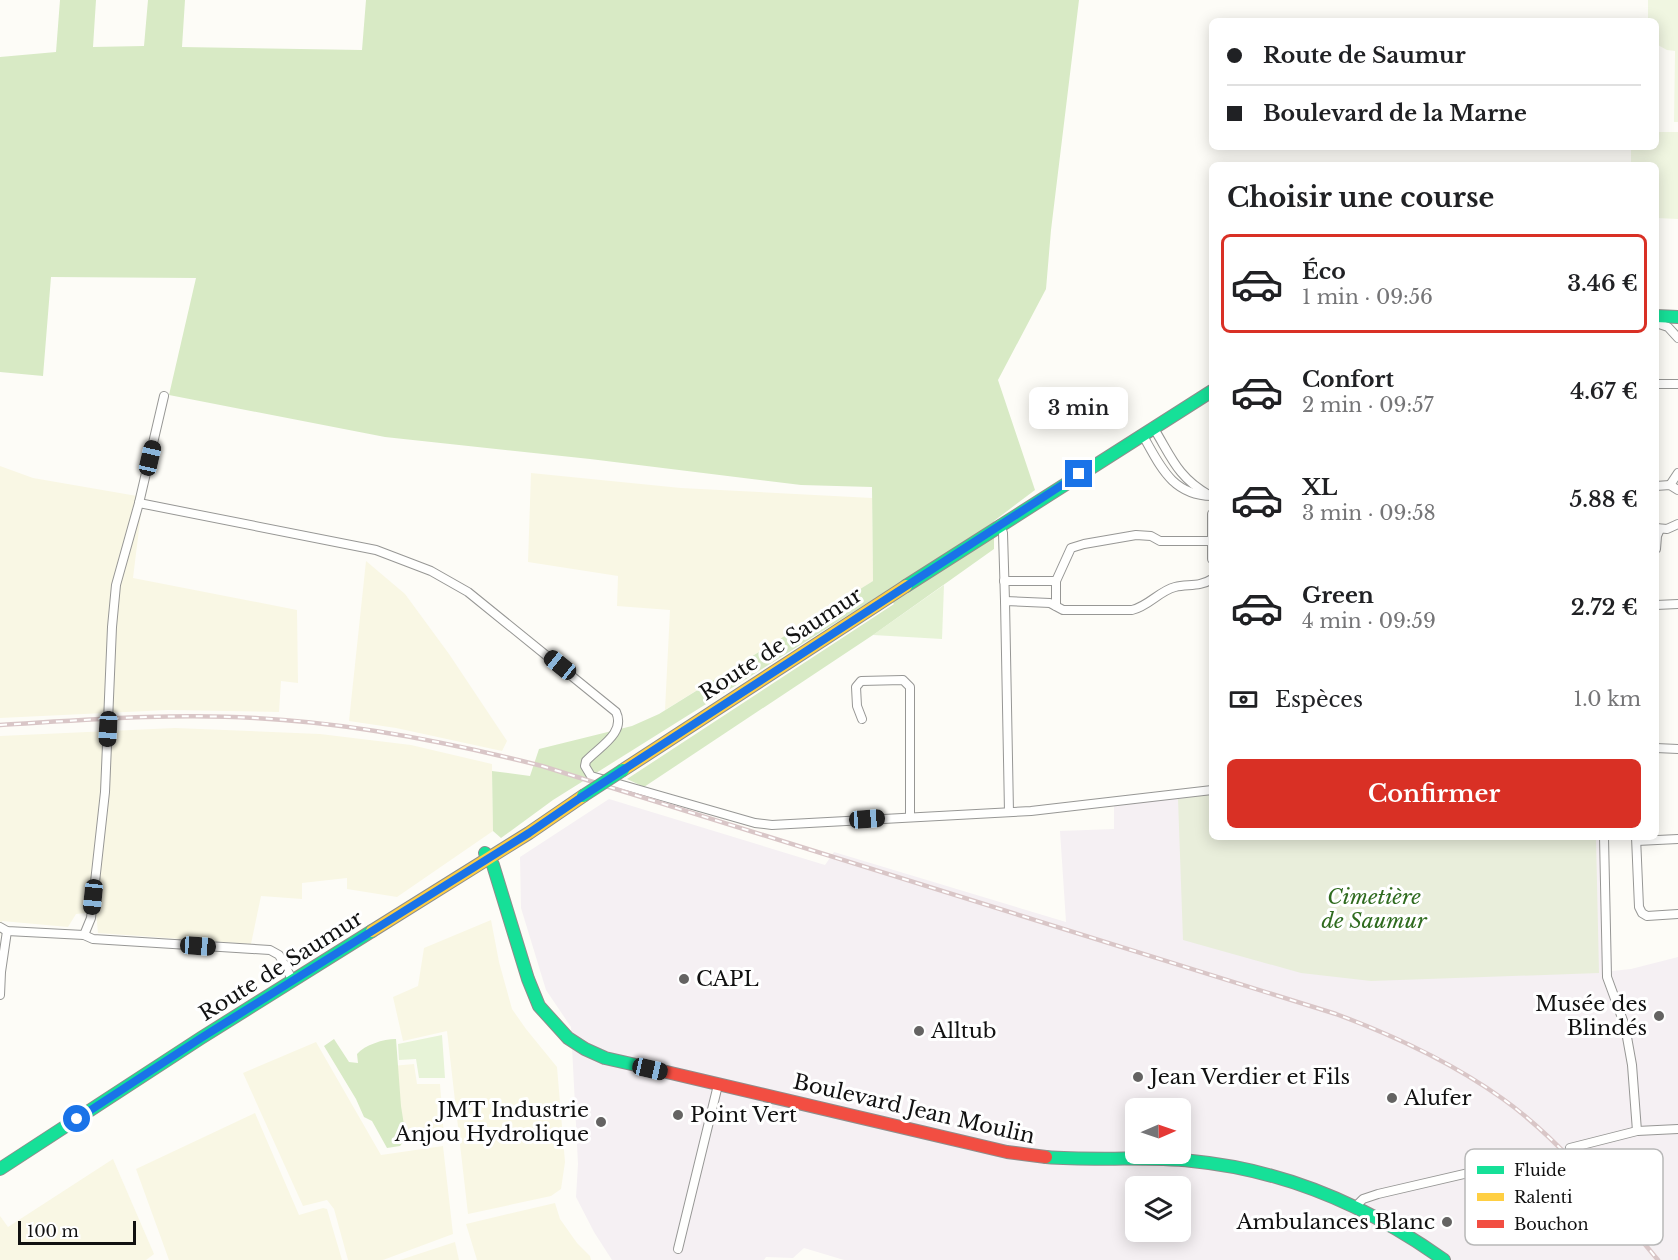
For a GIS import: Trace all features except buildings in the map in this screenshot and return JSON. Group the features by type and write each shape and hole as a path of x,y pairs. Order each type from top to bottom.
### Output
{"main road":[{"path":"1659,316 1678,317"},
{"name":"Route de Saumur","path":"0,1162 111,1089 487,856 529,833 1000,524 1209,393"},
{"name":"Boulevard Jean Moulin","path":"487,856 493,866 528,980 539,1006 568,1038 605,1058 1026,1155 1071,1159 1193,1161 1260,1172 1311,1187 1357,1205 1444,1260"},
{"name":"Route de Saumur","path":"0,1169 292,978"}],"street":[{"path":"1659,324 1668,327 1678,338"},
{"path":"1659,384 1678,384"},
{"path":"84,935 91,918 105,792 116,585 139,503 164,396"},
{"path":"1153,427 1181,474 1198,489 1209,494"},
{"path":"1142,434 1174,483 1198,496 1209,496"},
{"path":"1670,485 1678,472"},
{"path":"1659,486 1670,485 1678,490"},
{"path":"139,503 355,546 395,556 448,579 483,603 616,712 619,726 615,733 586,761 585,766 591,776 763,824 1009,812 1097,805 1209,790"},
{"path":"1000,524 1003,532 1009,812"},
{"path":"1659,529 1667,529 1678,524"},
{"path":"1056,606 1056,581 1071,548 1136,535 1151,536 1160,541 1209,541"},
{"path":"1004,581 1056,581"},
{"path":"1005,601 1050,603 1063,609 1132,610 1143,607 1174,587 1205,584 1209,581"},
{"path":"1659,605 1678,604"},
{"path":"862,719 856,706 856,687 861,681 903,680 910,687 910,816"},
{"path":"1659,748 1678,749"},
{"path":"1659,839 1678,839"},
{"path":"1604,840 1607,977 1625,1026 1632,1065 1637,1131"},
{"path":"1636,840 1639,907 1642,913 1647,916 1678,914"},
{"path":"0,995 4,929 84,935 93,939 270,950 279,955 292,978"},
{"path":"678,1249 718,1085"},
{"path":"1570,1148 1637,1131 1678,1130"},
{"path":"1357,1205 1363,1199 1378,1194 1465,1174"}],"shaded area":[{"path":"0,466 33,478 137,496 141,513 133,578 297,610 298,683 281,681 279,712 168,710 0,718"},
{"path":"531,473 681,488 872,498 873,581 665,710 670,610 617,606 618,576 528,562"},
{"path":"366,561 405,594 449,654 507,741 502,751 396,728 349,721"},
{"path":"175,728 320,734 411,745 492,764 493,831 397,897 347,889 347,878 302,883 302,899 261,896 251,944 98,933 96,912 76,914 68,927 2,921 0,937 0,736"},
{"path":"1209,793 1209,840 1608,840 1612,971 1631,969 1678,957 1678,1260 844,1260 804,1248 793,1258 766,1257 764,1260 612,1260 576,1197 578,1164 571,1027 546,990 521,908 520,857 609,799 825,865 834,852 1066,922 1060,831 1114,829 1114,805"},
{"path":"491,920 499,962 512,1009 557,1067 565,1162 561,1189 551,1196 468,1214 447,1031 403,1041 393,997 418,986 424,948"},
{"path":"316,1042 381,1155 443,1146 453,1234 383,1260 348,1260 334,1209 327,1200 303,1206 243,1073"},
{"path":"414,1064 417,1084 440,1084 444,1137 401,1144 392,1066"},
{"path":"255,1113 299,1215 323,1208 327,1209 342,1260 169,1260 136,1169"},
{"path":"113,1159 154,1254 146,1260 0,1260 0,1216 8,1227"},
{"path":"555,1203 560,1219 591,1260 477,1260 466,1224"},
{"path":"455,1242 459,1260 400,1260"}],"green space":[{"path":"60,0 96,0 93,47 144,46 148,0 185,0 182,47 362,50 366,0 1079,0 1046,289 998,380 1035,490 994,521 994,549 873,635 644,787 627,779 894,604 885,592 553,800 501,838 493,831 492,771 530,776 539,749 632,726 659,714 873,581 872,487 801,485 385,437 169,395 196,278 51,277 43,376 0,372 0,57 56,52"},
{"path":"1648,0 1678,0 1678,122 1674,122 1675,51 1659,46 1659,18 1648,18"},
{"path":"1659,132 1678,132 1678,219 1659,218 1659,162 1631,162 1631,150 1659,150"},
{"path":"944,585 942,639 873,635"},
{"name":"Cimetière de Saumur","path":"1209,794 1209,840 1596,840 1599,973 1371,981 1301,973 1183,940 1178,799"},
{"path":"442,1035 445,1078 419,1078 416,1059 399,1060 398,1044"},
{"path":"334,1039 349,1062 358,1063 357,1054 369,1045 396,1039 406,1138 400,1146 387,1148 372,1121 364,1117 356,1099 324,1046"}],"railway":[{"path":"0,725 159,717 255,718 328,724 400,735 542,766 1336,1014 1380,1031 1463,1073 1525,1116 1561,1149"},
{"path":"1645,1245 1658,1260"}],"traffic: fast":[{"path":"1659,316 1678,317"},
{"path":"906,586 1209,393"},
{"path":"583,796 623,770"},
{"path":"485,853 493,865 528,979 539,1006 568,1038 585,1049 605,1058 658,1070"},
{"path":"0,1169 201,1038 372,931"},
{"path":"1046,1157 1192,1161 1260,1173 1293,1182 1355,1207 1386,1223 1444,1260"}],"traffic: slow":[{"path":"623,770 906,586"},
{"path":"372,931 529,833 583,796"}],"traffic: jam":[{"path":"658,1070 1007,1152 1046,1157"}],"place":[{"name":"CAPL","path":"684,979"},
{"name":"Musée des Blindés","path":"1659,1016"},
{"name":"Alltub","path":"919,1031"},
{"name":"Jean Verdier et Fils","path":"1138,1077"},
{"name":"Alufer","path":"1392,1098"},
{"name":"Point Vert","path":"678,1115"},
{"name":"JMT Industrie Anjou Hydrolique","path":"601,1122"},
{"name":"Ambulances Blanc","path":"1447,1222"}],"route":[{"path":"77,1119 201,1038 529,833 1079,474"}]}
